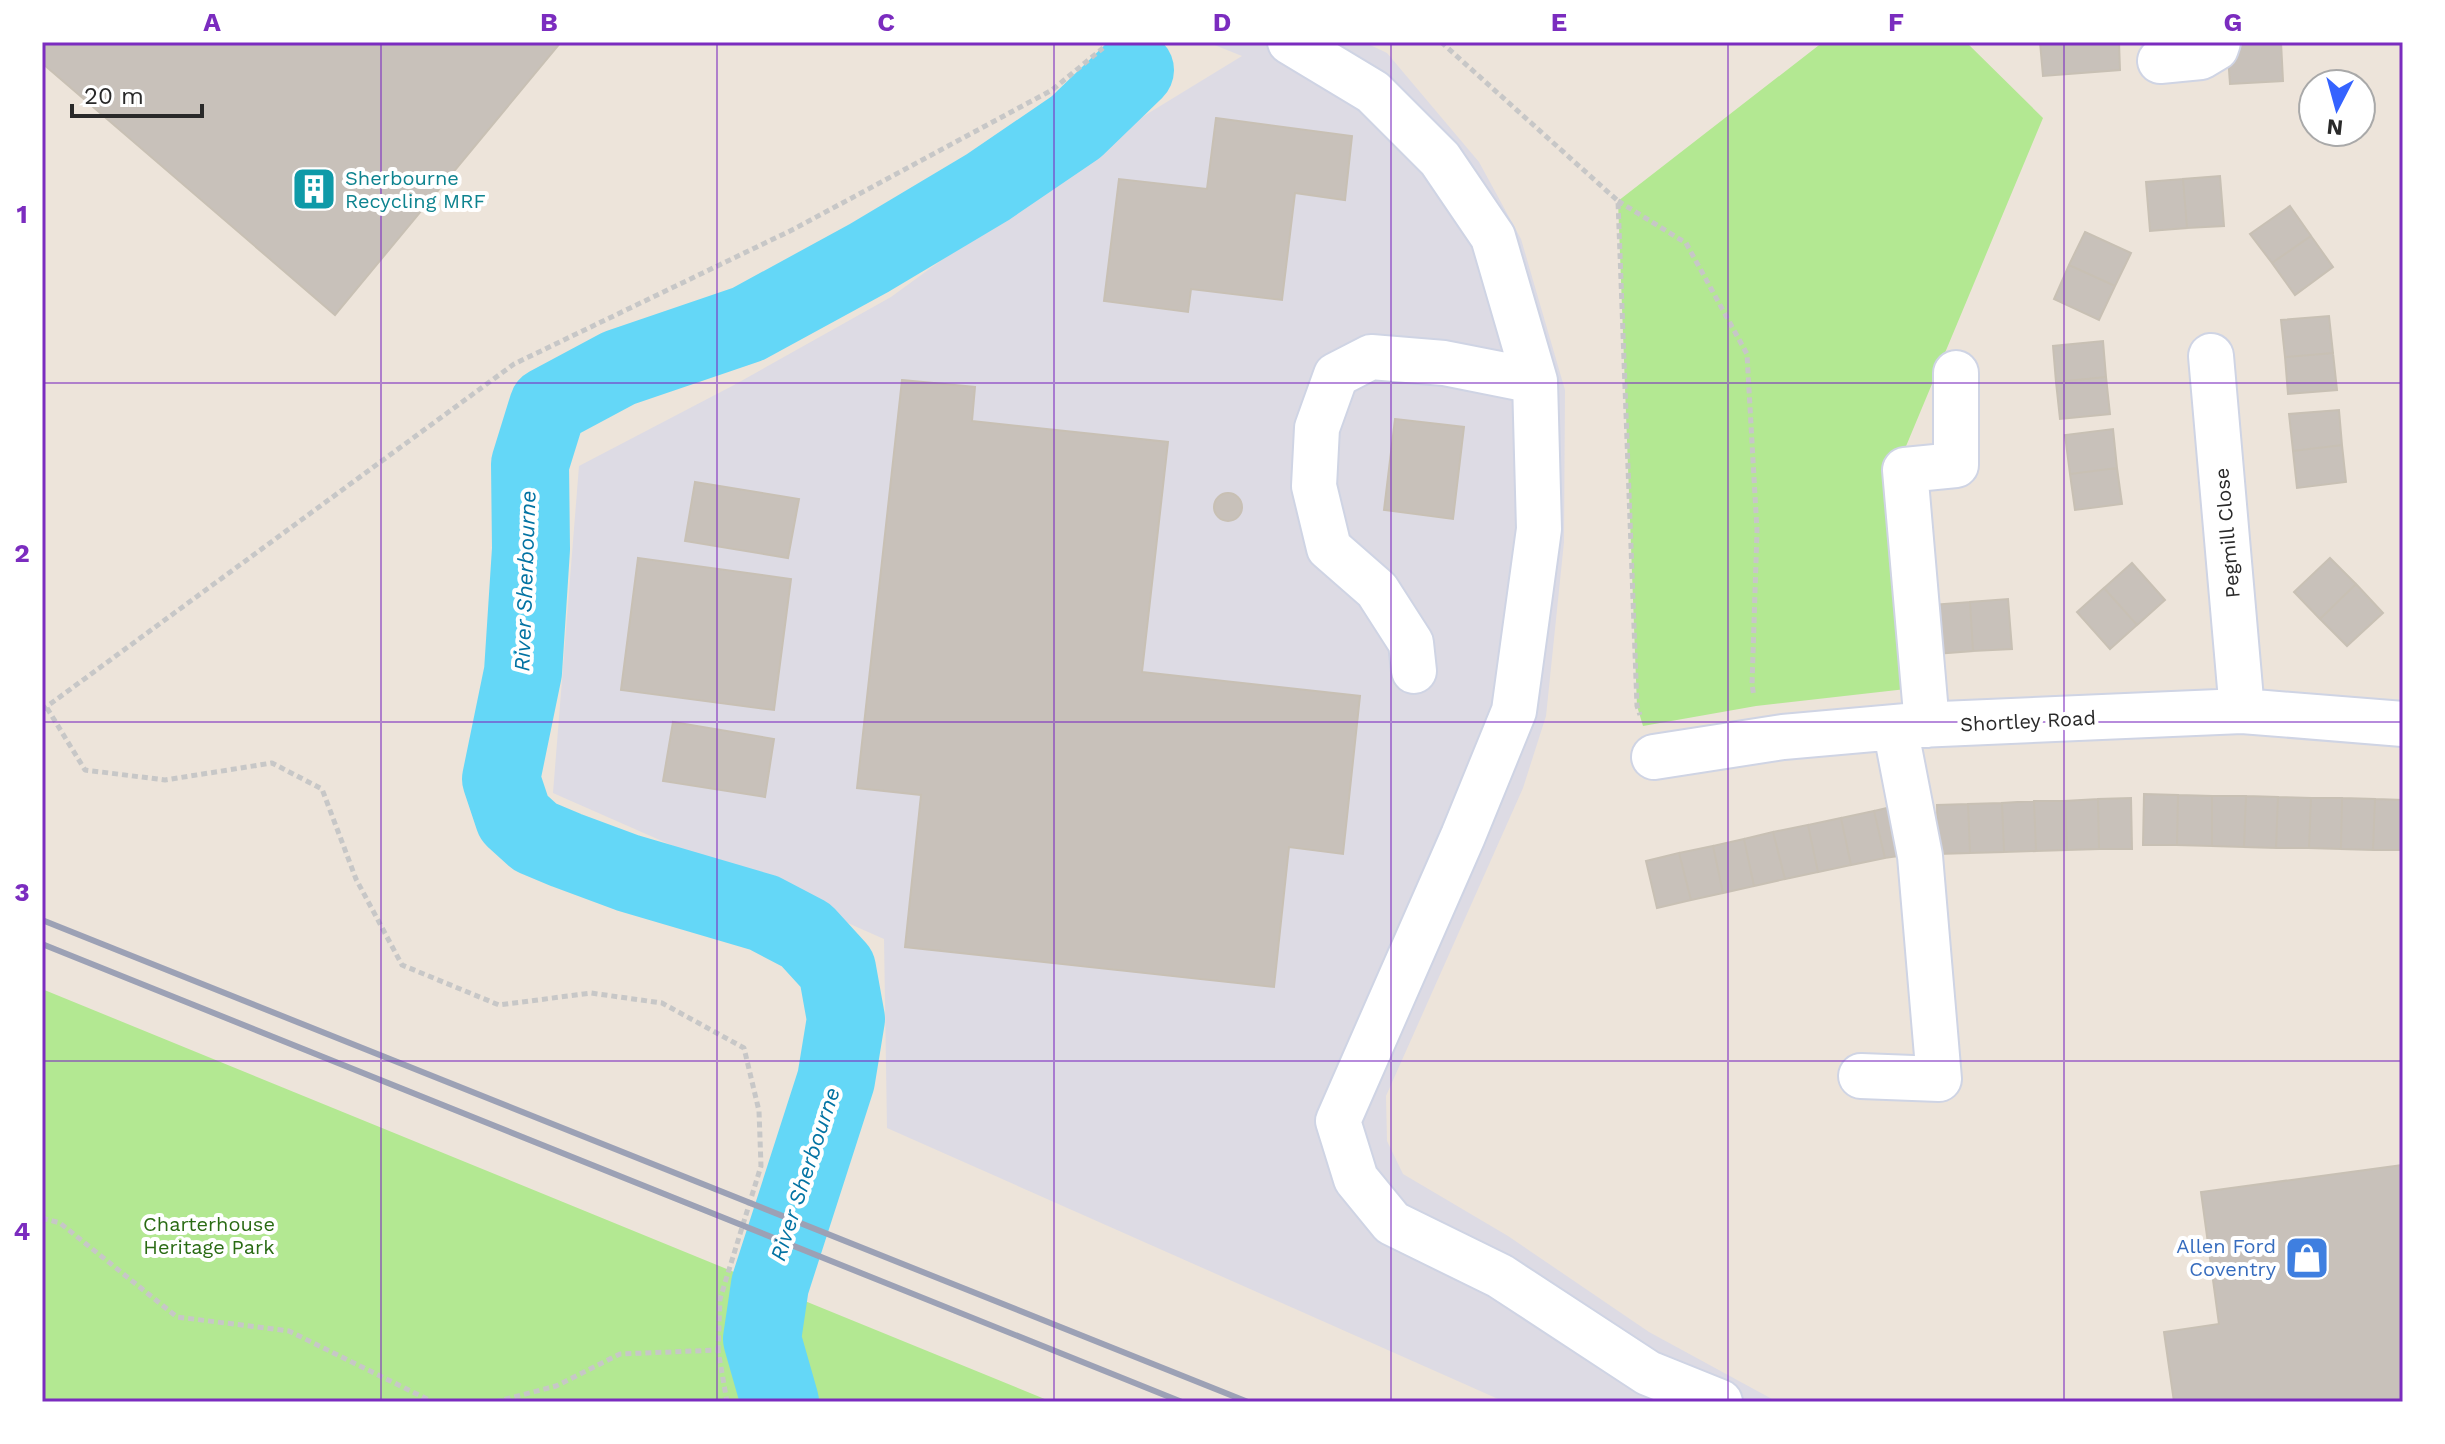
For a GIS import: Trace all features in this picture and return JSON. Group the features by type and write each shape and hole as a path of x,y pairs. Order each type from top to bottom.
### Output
{"street":[{"path":"1290,42 1373,92 1440,159 1493,237 1535,381 1539,529 1514,711 1463,836 1338,1121 1356,1179 1392,1223 1500,1276 1648,1373 1720,1402"},
{"path":"2160,61 2201,57 2216,48 2218,42"},
{"name":"Pegmill Close","path":"2211,356 2242,711"},
{"path":"1414,671 1411,643 1377,590 1329,548 1314,486 1317,428 1336,375 1371,357 1444,363 1535,381"},
{"path":"1861,1076 1939,1079 1911,726 1905,470 1956,465 1956,373"},
{"name":"Shortley Road","path":"1654,757 1762,740 1911,726 2242,711 2403,724"}],"path":[{"path":"1441,42 1618,201 1686,243 1747,354 1757,531 1752,685 1762,740"},
{"path":"727,1402 718,1350 720,1299 761,1166 759,1111 744,1048 662,1003 591,993 499,1005 402,965 356,879 322,789 272,763 165,780 85,770 45,709 514,364 794,229 1052,90 1103,48"},
{"path":"1618,201 1637,706 1654,757"},
{"path":"42,1218 60,1223 177,1317 289,1331 433,1402"},
{"path":"495,1402 556,1386 620,1354 718,1350"}],"shaded area":[{"path":"1207,42 1364,42 1387,53 1479,162 1521,239 1565,390 1564,542 1546,716 1523,788 1386,1096 1387,1141 1403,1174 1508,1236 1649,1332 1772,1399 1771,1402 1505,1402 887,1128 884,939 553,793 579,466 734,385 891,297 1116,133 1242,56"}],"green space":[{"path":"1823,42 1966,42 2043,118 1899,463 1915,688 1756,706 1643,726 1637,706 1618,201"},
{"name":"Charterhouse Heritage Park","path":"42,989 1052,1402 42,1402"}],"building":[{"name":"Sherbourne Recycling MRF","path":"42,42 561,42 335,315 42,63"},
{"path":"2040,42 2119,42 2120,70 2043,76"},
{"path":"2227,42 2281,42 2283,81 2230,84"},
{"path":"1216,118 1352,136 1345,200 1295,193 1282,300 1191,289 1188,312 1104,301 1119,179 1207,189"},
{"path":"2220,176 2224,226 2187,228 2183,179"},
{"path":"2183,179 2187,228 2150,231 2146,182"},
{"path":"2290,206 2311,236 2272,263 2250,234"},
{"path":"2085,232 2131,253 2115,286 2069,265"},
{"path":"2311,236 2333,267 2295,295 2272,263"},
{"path":"2069,265 2115,286 2099,320 2054,299"},
{"path":"2329,316 2333,353 2285,357 2281,320"},
{"path":"2103,341 2106,377 2056,382 2053,346"},
{"path":"2333,353 2337,390 2288,394 2285,357"},
{"path":"2106,377 2110,414 2060,419 2056,382"},
{"path":"902,380 975,387 972,421 1168,442 1142,672 1360,696 1343,854 1289,847 1274,987 905,947 921,795 857,788"},
{"path":"2339,410 2342,445 2293,451 2289,414"},
{"path":"1395,419 1464,427 1453,519 1384,510"},
{"path":"2113,429 2117,468 2070,474 2065,435"},
{"path":"2342,445 2346,482 2297,488 2293,451"},
{"path":"2117,468 2122,504 2075,510 2070,474"},
{"path":"695,482 799,499 788,558 685,541"},
{"path":"1228,493 1238,497 1242,507 1238,517 1228,521 1218,517 1214,507 1218,497"},
{"path":"638,558 791,579 774,710 621,690"},
{"path":"2330,558 2356,584 2320,619 2294,592"},
{"path":"2132,563 2165,600 2137,625 2104,588"},
{"path":"2356,584 2383,613 2347,646 2320,619"},
{"path":"2104,588 2137,625 2110,649 2077,612"},
{"path":"2008,599 2012,649 1973,651 1970,602"},
{"path":"1970,602 1973,651 1936,654 1932,605"},
{"path":"673,722 774,739 765,797 663,781"},
{"path":"2144,794 2178,795 2177,845 2143,845"},
{"path":"2178,795 2212,796 2212,846 2177,845"},
{"path":"2212,796 2246,796 2244,847 2212,846"},
{"path":"2246,796 2278,797 2276,848 2244,847"},
{"path":"2278,797 2311,798 2309,848 2276,848"},
{"path":"2131,798 2132,849 2099,849 2098,799"},
{"path":"2311,798 2342,798 2341,849 2309,848"},
{"path":"2342,798 2375,799 2373,850 2341,849"},
{"path":"2098,799 2099,849 2067,850 2065,801"},
{"path":"2375,799 2403,800 2403,850 2373,850"},
{"path":"2034,801 2065,801 2067,850 2036,851"},
{"path":"2034,801 2036,851 2004,852 2002,803"},
{"path":"2002,803 2004,852 1970,853 1968,804"},
{"path":"1904,804 1914,854 1885,858 1874,811"},
{"path":"1968,804 1970,853 1938,854 1937,805"},
{"path":"1874,811 1885,858 1851,865 1841,818"},
{"path":"1841,818 1851,865 1818,872 1808,825"},
{"path":"1808,825 1818,872 1785,879 1773,832"},
{"path":"1773,832 1785,879 1754,886 1744,839"},
{"path":"1744,839 1754,886 1723,893 1713,846"},
{"path":"1713,846 1723,893 1691,900 1679,853"},
{"path":"1679,853 1691,900 1657,908 1646,861"},
{"name":"Allen Ford Coventry","path":"2403,1165 2403,1402 2174,1402 2164,1332 2219,1324 2201,1192"}],"waterway":[{"name":"River Sherbourne","path":"780,1402 762,1339 770,1285 836,1080 846,1019 837,969 806,935 764,913 628,873 566,850 535,837 514,818 501,779 523,672 531,549 530,464 548,406 619,368 748,324 869,258 988,187 1076,127 1135,70"}],"railway":[{"path":"42,920 1248,1402"},
{"path":"42,944 1182,1402"}],"place":[{"name":"Sherbourne Recycling MRF","path":"314,189"},
{"name":"Allen Ford Coventry","path":"2307,1258"}]}
